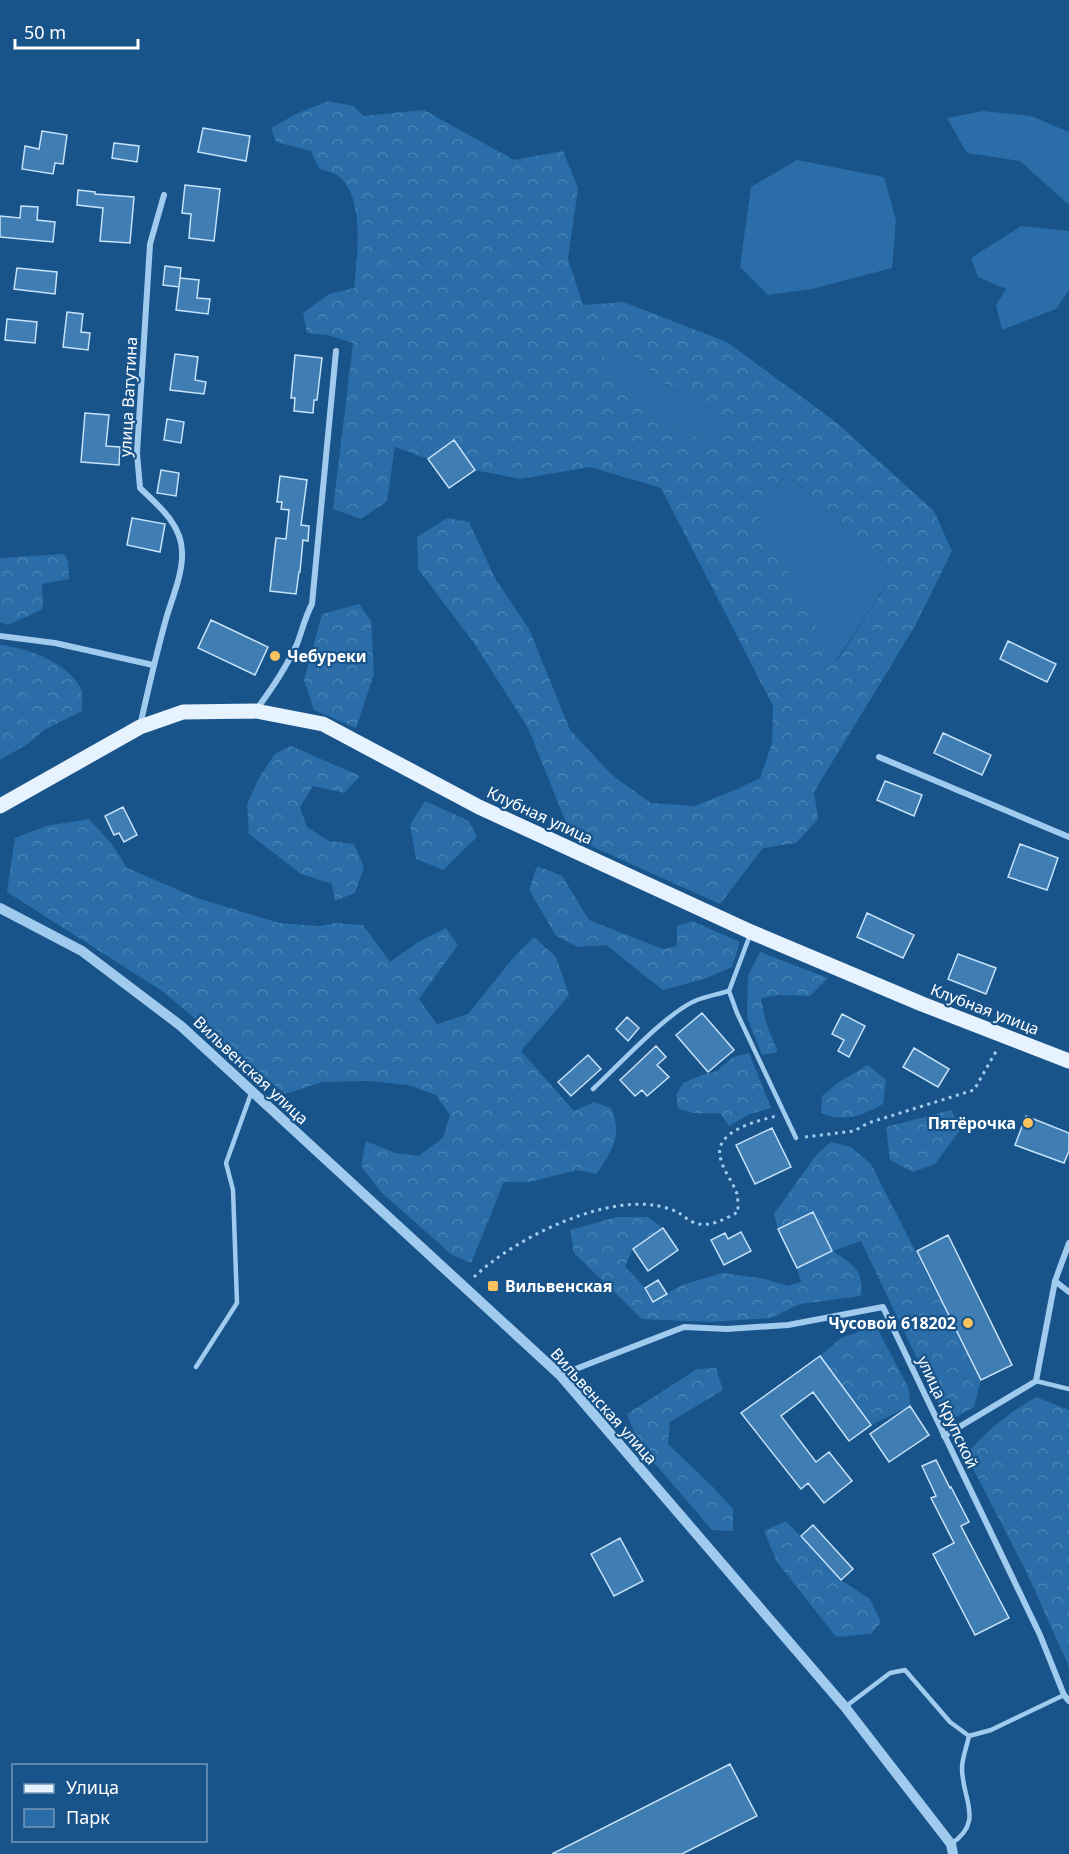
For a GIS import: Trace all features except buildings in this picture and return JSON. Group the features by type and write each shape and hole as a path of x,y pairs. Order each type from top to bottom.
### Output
{"main road":[{"name":"Клубная улица","path":"0,806 140,727 183,712 256,711 322,724 479,807 751,932 1069,1061"}],"street":[{"name":"улица Ватутина","path":"140,727 153,665 178,575 182,552 179,538 171,522 163,510 140,488 137,453 150,244 164,195"},
{"path":"256,711 275,684 297,644 304,618 312,604 336,351"},
{"path":"0,636 55,643 153,665"},
{"path":"879,757 1069,837"},
{"name":"Вильвенская улица","path":"0,908 82,951 181,1026 560,1375 845,1707 952,1849"},
{"path":"944,1436 1036,1381 1055,1281 1069,1243"},
{"path":"1055,1281 1069,1292"},
{"name":"улица Крупской","path":"560,1375 684,1327 727,1329 788,1325 883,1307 1040,1635 1064,1695 1069,1701"}],"lane":[{"path":"751,932 729,991 737,1013 796,1138"},
{"path":"593,1089 684,1007 697,1000 729,991"},
{"path":"196,1366 237,1303 233,1190 226,1163 252,1091"},
{"path":"1036,1381 1069,1389"},
{"path":"845,1707 890,1673 905,1670 950,1722 969,1736"},
{"path":"969,1736 991,1730 1064,1695"},
{"path":"952,1849 964,1835 970,1817 962,1767 969,1736"}],"path":[{"path":"796,1138 854,1131 868,1123 974,1090 1005,1036"},
{"path":"464,1287 489,1263 584,1213 622,1204 654,1205 677,1212 696,1223 718,1222 738,1212 737,1194 720,1158 720,1147 729,1135 744,1125 786,1113"}],"green space":[{"path":"328,101 354,106 363,116 424,110 514,160 563,151 578,188 568,259 583,305 623,302 727,342 837,423 934,511 952,551 915,626 814,792 818,819 796,843 763,848 720,904 593,847 569,830 528,728 474,643 418,569 417,537 447,518 469,522 496,580 529,629 570,730 612,775 651,803 694,806 760,778 772,743 773,706 661,488 590,467 520,479 475,470 454,441 428,459 395,447 387,501 361,519 333,509 353,343 327,335 307,333 303,313 329,294 354,288 358,230 354,201 341,178 334,173 319,169 311,151 276,142 271,128 298,113","holes":["628,352 665,384 714,410 720,436 705,441 658,414 615,381 603,356","788,474 894,574 836,662 755,511"]},
{"path":"983,111 1031,116 1069,132 1069,205 1020,161 967,153 947,118"},
{"path":"797,160 884,177 896,220 892,268 812,289 768,295 740,267 751,187"},
{"path":"1021,226 1069,231 1069,290 1056,309 1002,330 996,305 1006,289 978,277 971,258"},
{"path":"628,352 665,384 714,410 721,437 705,441 658,414 615,381 603,356"},
{"path":"788,474 894,574 835,662 755,511"},
{"path":"64,554 68,561 69,579 42,584 43,609 8,625 0,622 0,558"},
{"path":"359,604 371,621 374,674 356,728 314,710 304,680 322,614"},
{"path":"0,645 33,653 66,671 81,689 82,711 44,730 29,743 0,760"},
{"path":"291,746 360,776 344,793 313,786 300,807 307,827 329,841 354,844 364,867 355,893 335,901 332,884 301,874 249,834 247,804 259,778 275,754"},
{"path":"425,801 469,821 477,837 443,870 416,859 410,825"},
{"path":"89,819 111,843 127,868 197,898 279,923 319,926 335,923 363,925 390,962 418,942 446,928 458,945 419,999 437,1024 468,1014 513,958 534,937 556,957 569,995 521,1051 574,1111 594,1102 611,1108 616,1135 602,1166 596,1174 578,1170 529,1182 504,1182 471,1263 452,1255 381,1192 361,1166 366,1141 395,1153 418,1156 443,1138 450,1115 436,1095 408,1085 368,1081 323,1082 285,1094 162,991 7,892 15,838 46,826"},
{"path":"537,866 562,876 589,920 663,949 677,946 677,926 692,921 740,942 732,967 707,978 663,990 606,945 578,947 556,936 529,890"},
{"path":"760,952 828,978 810,996 778,995 761,998 766,1023 778,1052 762,1055 747,1017 748,975"},
{"path":"749,1053 771,1108 750,1114 729,1126 721,1114 694,1113 678,1108 676,1095 683,1083 717,1071 733,1057"},
{"path":"868,1065 886,1080 883,1104 853,1117 838,1118 821,1113 822,1096 839,1082"},
{"path":"951,1110 961,1129 935,1164 913,1172 890,1160 886,1127"},
{"path":"831,1142 851,1147 871,1164 981,1380 974,1407 954,1418 944,1415 861,1241 833,1251 856,1269 861,1280 861,1296 800,1304 771,1318 710,1322 642,1319 574,1253 570,1230 617,1217 648,1217 663,1228 633,1249 625,1266 645,1288 653,1301 682,1285 723,1273 765,1279 788,1286 801,1282 797,1268 832,1251 813,1212 778,1229 774,1214 817,1154"},
{"path":"876,1326 909,1389 910,1406 871,1425 820,1356 841,1338"},
{"path":"716,1368 723,1390 670,1422 668,1444 733,1509 733,1531 712,1530 639,1445 627,1414 697,1369"},
{"path":"1036,1397 1069,1410 1069,1667 1027,1573 966,1455 998,1423"},
{"path":"786,1521 841,1580 870,1599 881,1622 871,1634 836,1637 777,1562 764,1531"}],"place":[{"name":"Чебуреки","path":"275,656"},
{"name":"Пятёрочка","path":"1028,1123"},
{"name":"Вильвенская","path":"493,1286"},
{"name":"Чусовой 618202","path":"968,1323"}]}
